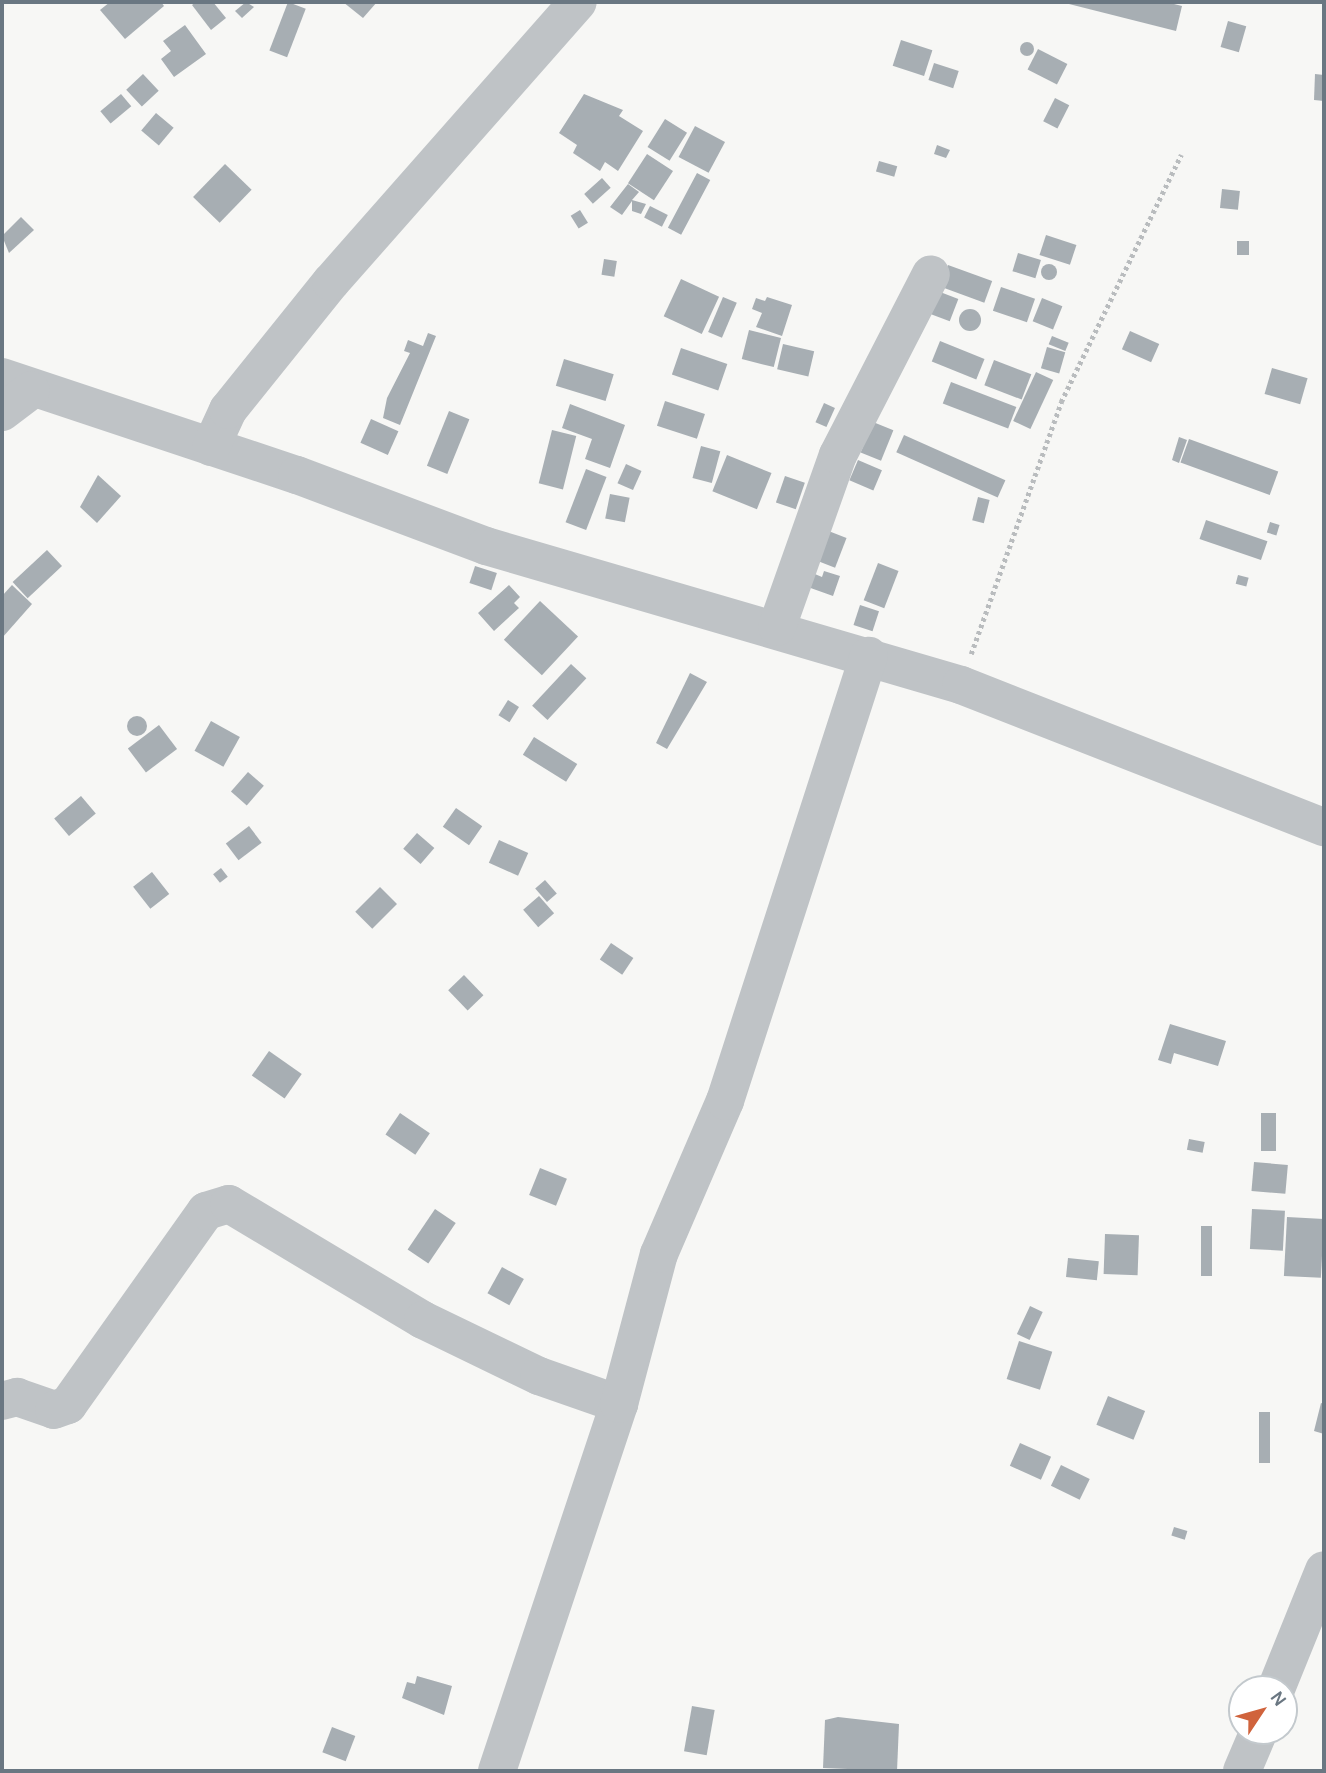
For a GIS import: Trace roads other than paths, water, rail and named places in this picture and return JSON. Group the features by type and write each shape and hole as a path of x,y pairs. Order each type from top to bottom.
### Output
{"street":[{"path":"211,447 228,410 323,291 578,2"},
{"path":"777,627 838,455 931,274"},
{"path":"11,393 211,447 486,546 777,627 961,685 1324,827"},
{"path":"497,1771 619,1404 659,1254 725,1101 869,656"},
{"path":"2,1401 17,1397 54,1410 68,1405 206,1211 229,1203 423,1320 539,1376 619,1404"},
{"path":"1282,1675 1324,1570"},
{"path":"1242,1771 1253,1745"}]}
